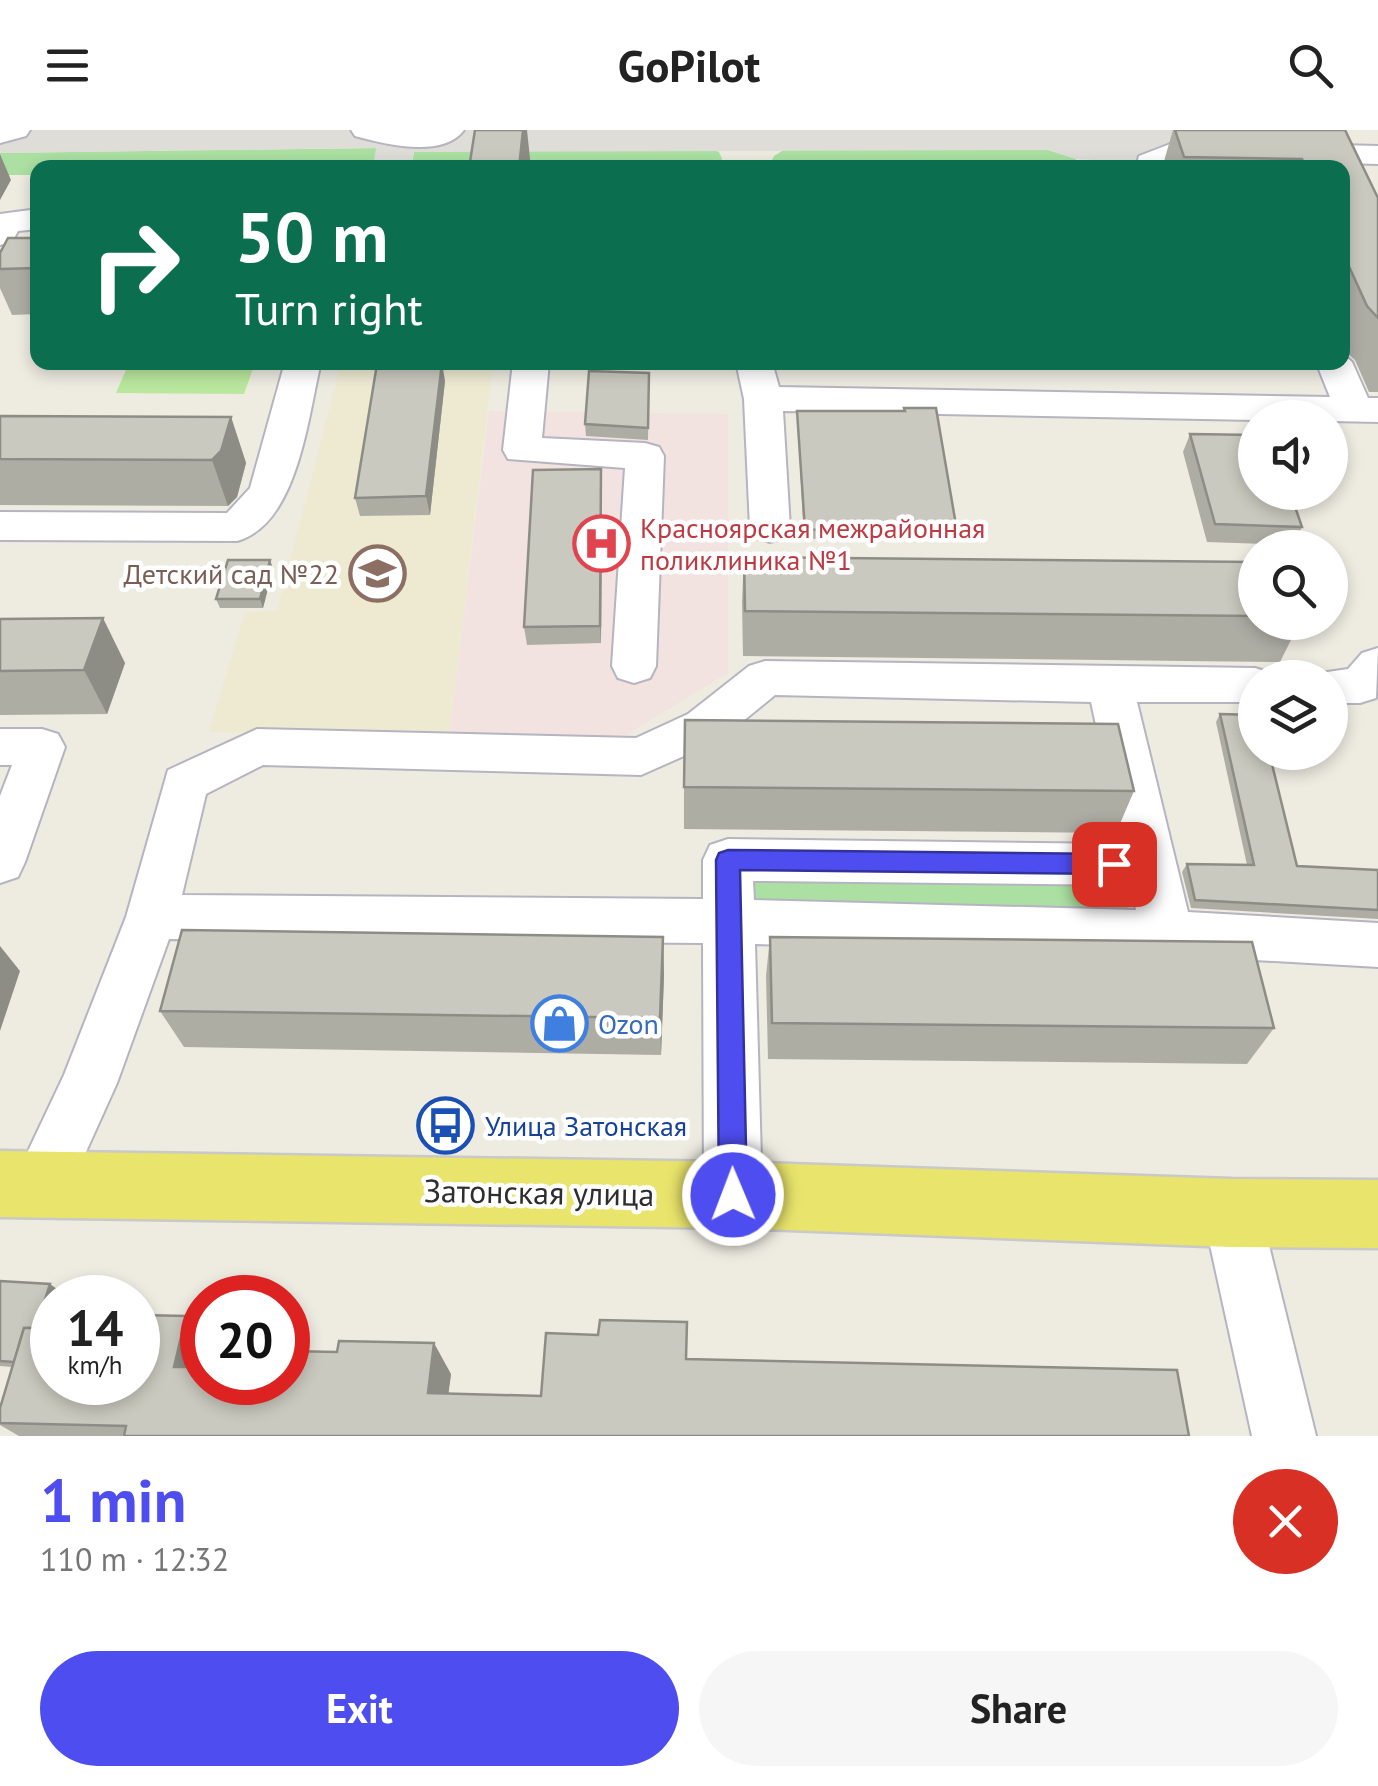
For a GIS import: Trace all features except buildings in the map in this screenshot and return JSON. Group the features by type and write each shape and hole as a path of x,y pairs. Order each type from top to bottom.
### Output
{"main road":[{"name":"Затонская улица","path":"20,1184 733,1195 1378,1214"}],"street":[{"path":"0,134 15,130"},
{"path":"366,130 398,136 438,135 448,130"},
{"path":"1152,130 1155,136 1323,140"},
{"path":"1155,160 1178,150 1378,154"},
{"path":"0,235 5,224 30,219"},
{"path":"0,526 237,527 270,493 301,370"},
{"path":"530,370 522,450 645,456 634,666"},
{"path":"1339,370 1366,410"},
{"path":"770,528 758,381 1366,410"},
{"path":"1348,686 1360,686 1378,664"},
{"path":"20,1184 89,1083 151,917 185,783 257,747 641,756 704,726 765,678 1238,686"},
{"path":"1110,685 1167,933"},
{"path":"0,747 42,747 0,862"},
{"path":"733,1195 728,860 1153,864"},
{"path":"151,917 729,921 1167,933 1378,945"},
{"path":"1232,1212 1284,1436"}],"shaded area":[{"path":"0,130 1318,130 1325,146 1169,144 1139,160 1076,159 1048,150 414,152 412,160 374,160 376,148 0,153"},
{"name":"Детский сад №22","path":"339,370 492,370 449,737 209,732 245,612 277,611"},
{"name":"Красноярская межрайонная поликлиника №1","path":"489,411 728,414 728,673 616,741 449,737"}],"green space":[{"path":"377,148 374,160 30,160 30,175 0,175 0,153"},
{"path":"709,148 719,152 722,159 412,160 414,152"},
{"path":"787,148 1048,150 1076,159 772,160"},
{"path":"126,370 253,370 244,394 116,393"},
{"path":"742,877 1123,880 1130,914 743,910"}],"place":[{"name":"Красноярская межрайонная поликлиника №1","path":"601,543"},
{"name":"Детский сад №22","path":"378,573"},
{"name":"Ozon","path":"559,1023"},
{"name":"Улица Затонская","path":"446,1125"}],"route":[{"path":"733,1195 728,860 1114,864"}]}
